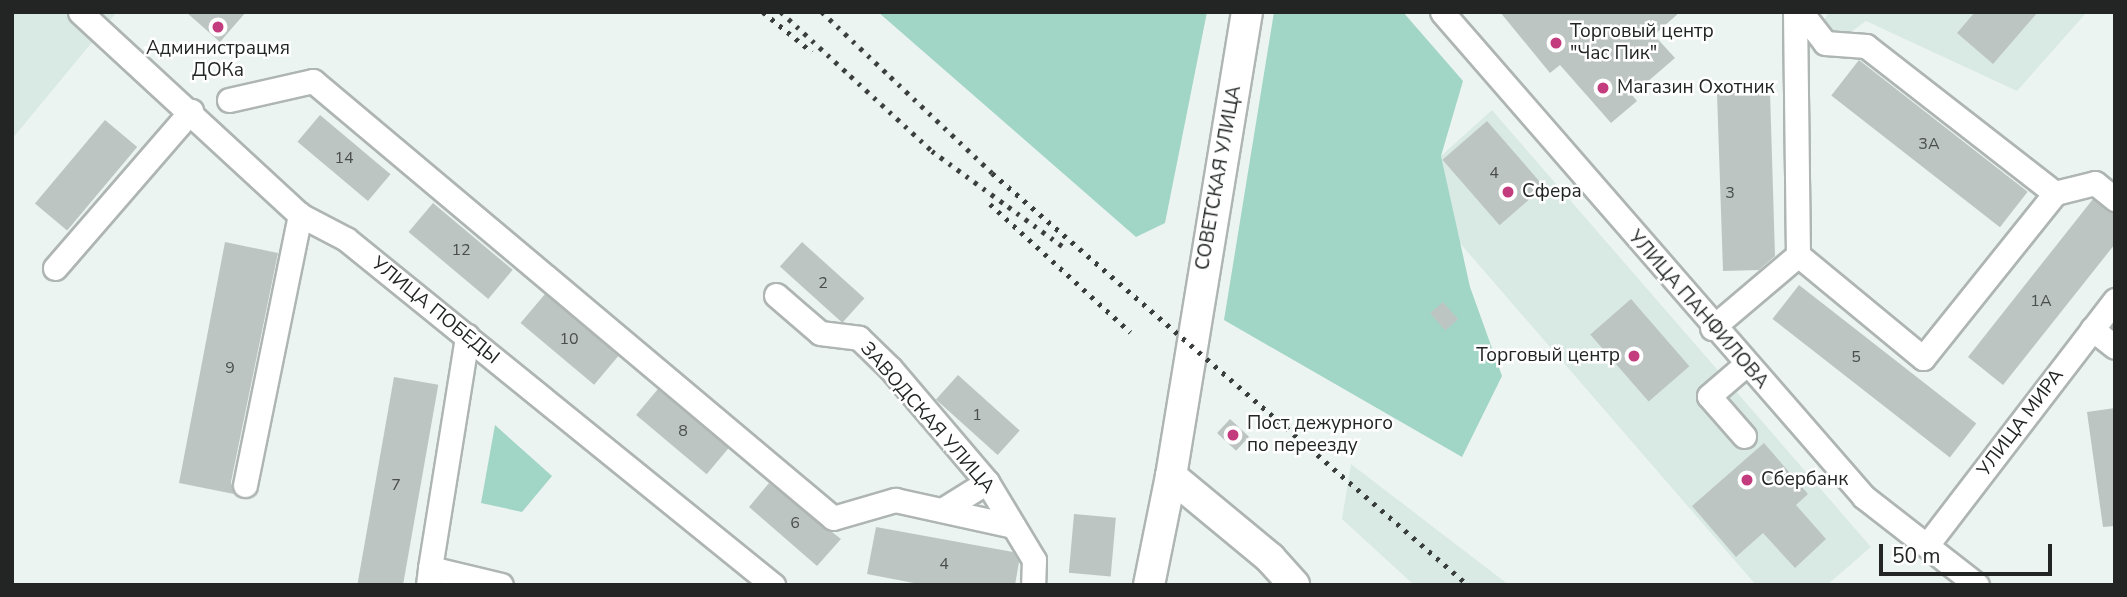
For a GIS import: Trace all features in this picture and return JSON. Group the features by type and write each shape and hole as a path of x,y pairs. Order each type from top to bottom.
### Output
{"main road":[{"name":"СОВЕТСКАЯ УЛИЦА","path":"1149,585 1171,477 1247,12"},
{"path":"1171,477 1270,558 1294,585"}],"street":[{"name":"УЛИЦА ПОБЕДЫ","path":"80,12 101,34 191,111 300,215 346,239 773,585"},
{"name":"УЛИЦА ПАНФИЛОВА","path":"1442,12 1712,328 1864,497 1977,585"},
{"path":"1795,12 1798,255 1923,358 2055,193 2095,183 2115,199"},
{"path":"1801,12 1825,43 1866,46 2055,193"},
{"path":"229,100 313,81 833,519 895,500 1013,526"},
{"path":"55,268 191,111"},
{"path":"245,485 300,215"},
{"path":"1712,328 1798,255"},
{"name":"ЗАВОДСКАЯ УЛИЦА","path":"776,295 820,333 859,338 986,482 1034,560 1033,585"},
{"name":"УЛИЦА МИРА","path":"1927,545 2115,300"},
{"path":"2092,329 2115,347"},
{"path":"467,336 429,576 501,585"},
{"path":"1744,436 1709,396 1745,365"},
{"path":"943,510 986,482"}],"shaded area":[{"path":"12,12 117,12 12,139"},
{"path":"1829,12 2087,12 2017,91 1866,21 1843,38 1822,24"},
{"path":"1492,110 1871,547 1827,585 1756,585 1459,242 1441,156"},
{"path":"1351,464 1509,585 1414,585 1342,519"}],"green space":[{"path":"878,12 1207,12 1165,223 1136,237"},
{"path":"1274,12 1403,12 1463,81 1441,156 1470,287 1502,376 1462,457 1224,320"},
{"path":"495,425 552,476 522,512 481,503"}],"building":[{"name":"Администрацмя ДОКа","path":"186,12 246,12 220,42"},
{"path":"1500,12 1680,12 1654,35 1675,58 1632,95 1637,101 1611,123 1560,65 1550,73"},
{"path":"1975,12 2038,12 1993,64 1957,33"},
{"path":"1859,60 2028,192 2000,227 1831,95"},
{"path":"1770,92 1775,256 1759,270 1723,271 1717,93"},
{"path":"320,115 390,174 368,201 298,142"},
{"path":"105,120 137,147 67,230 35,203"},
{"path":"1487,121 1544,187 1500,225 1442,160"},
{"path":"2093,199 2115,214 2115,244 2003,385 1968,357"},
{"path":"433,203 513,270 488,299 409,232"},
{"path":"225,242 278,253 231,482 234,494 179,483"},
{"path":"802,242 864,298 842,323 780,267"},
{"path":"1799,285 1976,424 1950,457 1773,319"},
{"path":"545,294 619,356 594,385 521,323"},
{"path":"1631,299 1689,366 1649,402 1590,334"},
{"path":"1443,302 1458,319 1445,331 1430,313"},
{"path":"958,375 1020,431 998,455 936,400"},
{"path":"394,377 438,385 403,585 357,585"},
{"path":"658,389 728,448 707,474 636,415"},
{"path":"2115,408 2115,526 2103,527 2087,412"},
{"name":"Пост дежурного по переезду","path":"1230,419 1249,437 1236,451 1217,433"},
{"path":"1764,443 1808,494 1796,505 1826,539 1795,568 1763,533 1736,557 1692,506"},
{"path":"769,483 841,539 817,566 749,507"},
{"path":"1074,514 1116,518 1111,576 1069,573"},
{"path":"876,527 1013,552 1019,562 1015,585 924,585 867,574"}],"railway":[{"path":"763,12 812,52"},
{"path":"781,12 932,151 1065,248"},
{"path":"822,12 992,173 1468,585"},
{"path":"990,204 1130,332"}],"place":[{"name":"Администрацмя ДОКа","path":"218,27"},
{"name":"Торговый центр \"Час Пик\"","path":"1556,43"},
{"name":"Магазин Охотник","path":"1603,88"},
{"name":"Сфера","path":"1508,192"},
{"name":"Торговый центр","path":"1634,356"},
{"name":"Пост дежурного по переезду","path":"1233,435"},
{"name":"Сбербанк","path":"1747,480"}]}
